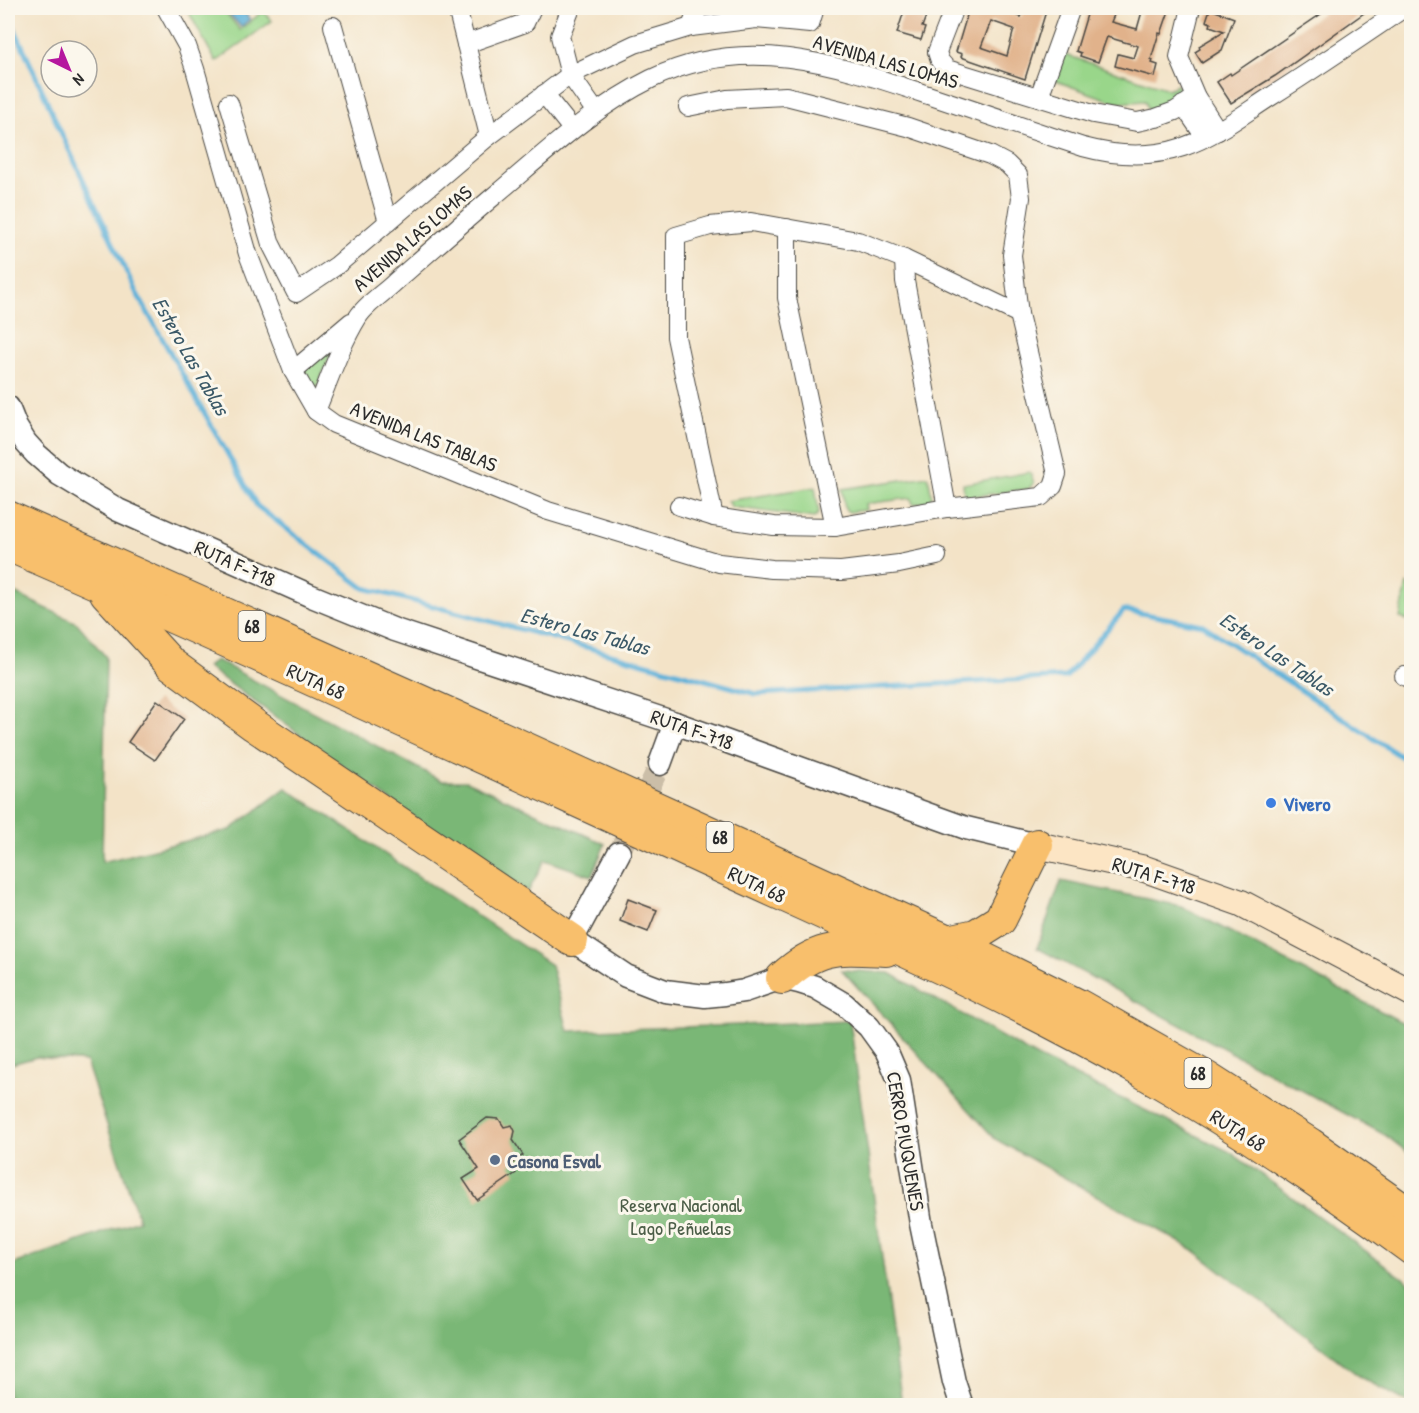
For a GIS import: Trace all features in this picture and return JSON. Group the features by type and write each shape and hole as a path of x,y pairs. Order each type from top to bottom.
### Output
{"highway":[{"name":"RUTA 68","path":"8,517 481,728 948,941 1134,1035 1216,1083 1310,1144 1412,1216"},
{"name":"RUTA 68","path":"8,544 371,706 903,951 1038,1016 1184,1096 1311,1177 1412,1249"},
{"path":"97,583 171,664 254,724 572,940"},
{"path":"948,941 976,935 1000,920 1037,845"},
{"path":"1000,920 1008,950 1028,982"},
{"path":"782,978 812,957 836,949 903,951"}],"main road":[{"name":"RUTA F-718","path":"1037,845 1145,869 1241,903 1412,993"}],"street":[{"name":"AVENIDA LAS TABLAS","path":"166,8 187,46 248,254 293,371 316,411 334,424 548,511 719,563 772,570 841,571 899,564 938,556"},
{"path":"457,8 489,136"},
{"path":"466,44 525,23 532,8"},
{"path":"571,8 560,36 570,75 596,111"},
{"path":"691,27 698,8"},
{"path":"229,103 271,244 296,293 336,266 489,136 570,75 635,44 691,27 756,19 810,24 815,8"},
{"path":"954,8 937,52 940,61 947,69 1093,114 1137,122 1156,118 1190,101"},
{"path":"1039,97 1071,8"},
{"path":"1191,8 1179,57 1190,101 1212,134"},
{"name":"AVENIDA LAS LOMAS","path":"293,371 572,129 596,111 651,79 694,64 732,57 788,56 841,67 1098,151 1115,154 1147,154 1182,147 1212,134 1404,8"},
{"path":"333,26 388,222"},
{"path":"544,94 572,129"},
{"path":"679,506 714,517 774,526 835,527 947,508 1041,497 1053,486 1057,474 1019,314 1012,255 1021,198 1018,174 1007,164 990,155 908,127 786,96 727,99 688,107"},
{"path":"714,517 676,337 675,236 710,226 751,222 858,241 904,259 1019,314"},
{"path":"787,228 787,298 835,527"},
{"path":"904,259 905,281 947,508"},
{"name":"AVENIDA LAS LOMAS","path":"316,411 359,315"},
{"name":"RUTA F-718","path":"8,407 26,443 58,474 118,510 309,595 395,630 675,723 966,828 1037,845"},
{"path":"660,764 675,723"},
{"path":"619,853 572,940 626,976 665,991 705,996 724,994 744,991 782,978"},
{"name":"CERRO PIUQUENES","path":"782,978 815,987 844,1004 869,1027 894,1066 899,1080 921,1224 954,1382 962,1406"}],"green space":[{"path":"222,8 240,30 263,11 272,21 216,62 187,9"},
{"path":"1063,54 1168,89 1177,85 1181,92 1177,100 1149,112 1145,101 1117,103 1053,80"},
{"path":"336,341 316,390 314,391 303,372"},
{"path":"1030,472 1034,483 1028,489 967,497 964,494 963,484"},
{"path":"928,476 932,496 928,502 913,504 911,498 865,504 866,510 849,512 845,509 842,489"},
{"path":"815,487 819,513 814,518 732,507 727,501"},
{"path":"1407,584 1411,585 1411,621 1400,618"},
{"name":"Reserva Nacional Lago Peñuelas","path":"8,590 77,623 106,657 102,862 230,830 286,788 551,965 568,1031 850,1021 902,1405 8,1405 8,1266 139,1220 86,1062 37,1057 8,1065"},
{"path":"216,660 442,781 466,781 605,844 592,876 545,860 528,892 445,840 207,667"},
{"path":"1061,881 1181,906 1411,1027 1411,1155 1385,1135 1037,948"},
{"path":"842,970 890,973 1037,1057 1230,1152 1411,1284 1411,1404 1362,1378 1192,1249 995,1139"}],"water":[{"path":"224,8 249,8 251,10 246,15 250,19 241,27"}],"building":[{"path":"905,8 929,8 922,27 925,28 921,40 897,33"},
{"path":"965,8 996,8 1021,17 1024,8 1047,8 1025,79 961,57 962,54 956,52 968,12","holes":["991,21 1014,29 1007,56 981,47"]},
{"path":"1089,8 1117,8 1111,22 1137,29 1143,8 1170,8 1151,59 1152,63 1158,65 1155,77 1115,66 1118,54 1134,58 1138,46 1107,37 1098,62 1080,56 1081,53 1076,51"},
{"path":"1330,8 1371,8 1275,76 1231,103 1217,82 1230,73 1231,75"},
{"path":"1210,9 1234,18 1222,50 1202,63 1195,52 1200,49 1199,46 1224,31 1210,26 1211,23 1206,21"},
{"path":"157,700 184,719 155,760 128,742"},
{"path":"628,899 657,910 648,932 620,921"},
{"name":"Casona Esval","path":"487,1118 499,1119 504,1127 512,1125 515,1131 513,1140 523,1155 510,1165 516,1173 477,1200 463,1179 479,1169 459,1139"}],"waterway":[{"name":"Estero Las Tablas","path":"8,14 136,292 257,506 364,588 756,694 1066,677 1124,610 1203,625 1412,764"}],"tunnel":[{"path":"619,853 660,764"}],"place":[{"name":"Vivero","path":"1271,803"},
{"name":"Casona Esval","path":"495,1160"}]}
